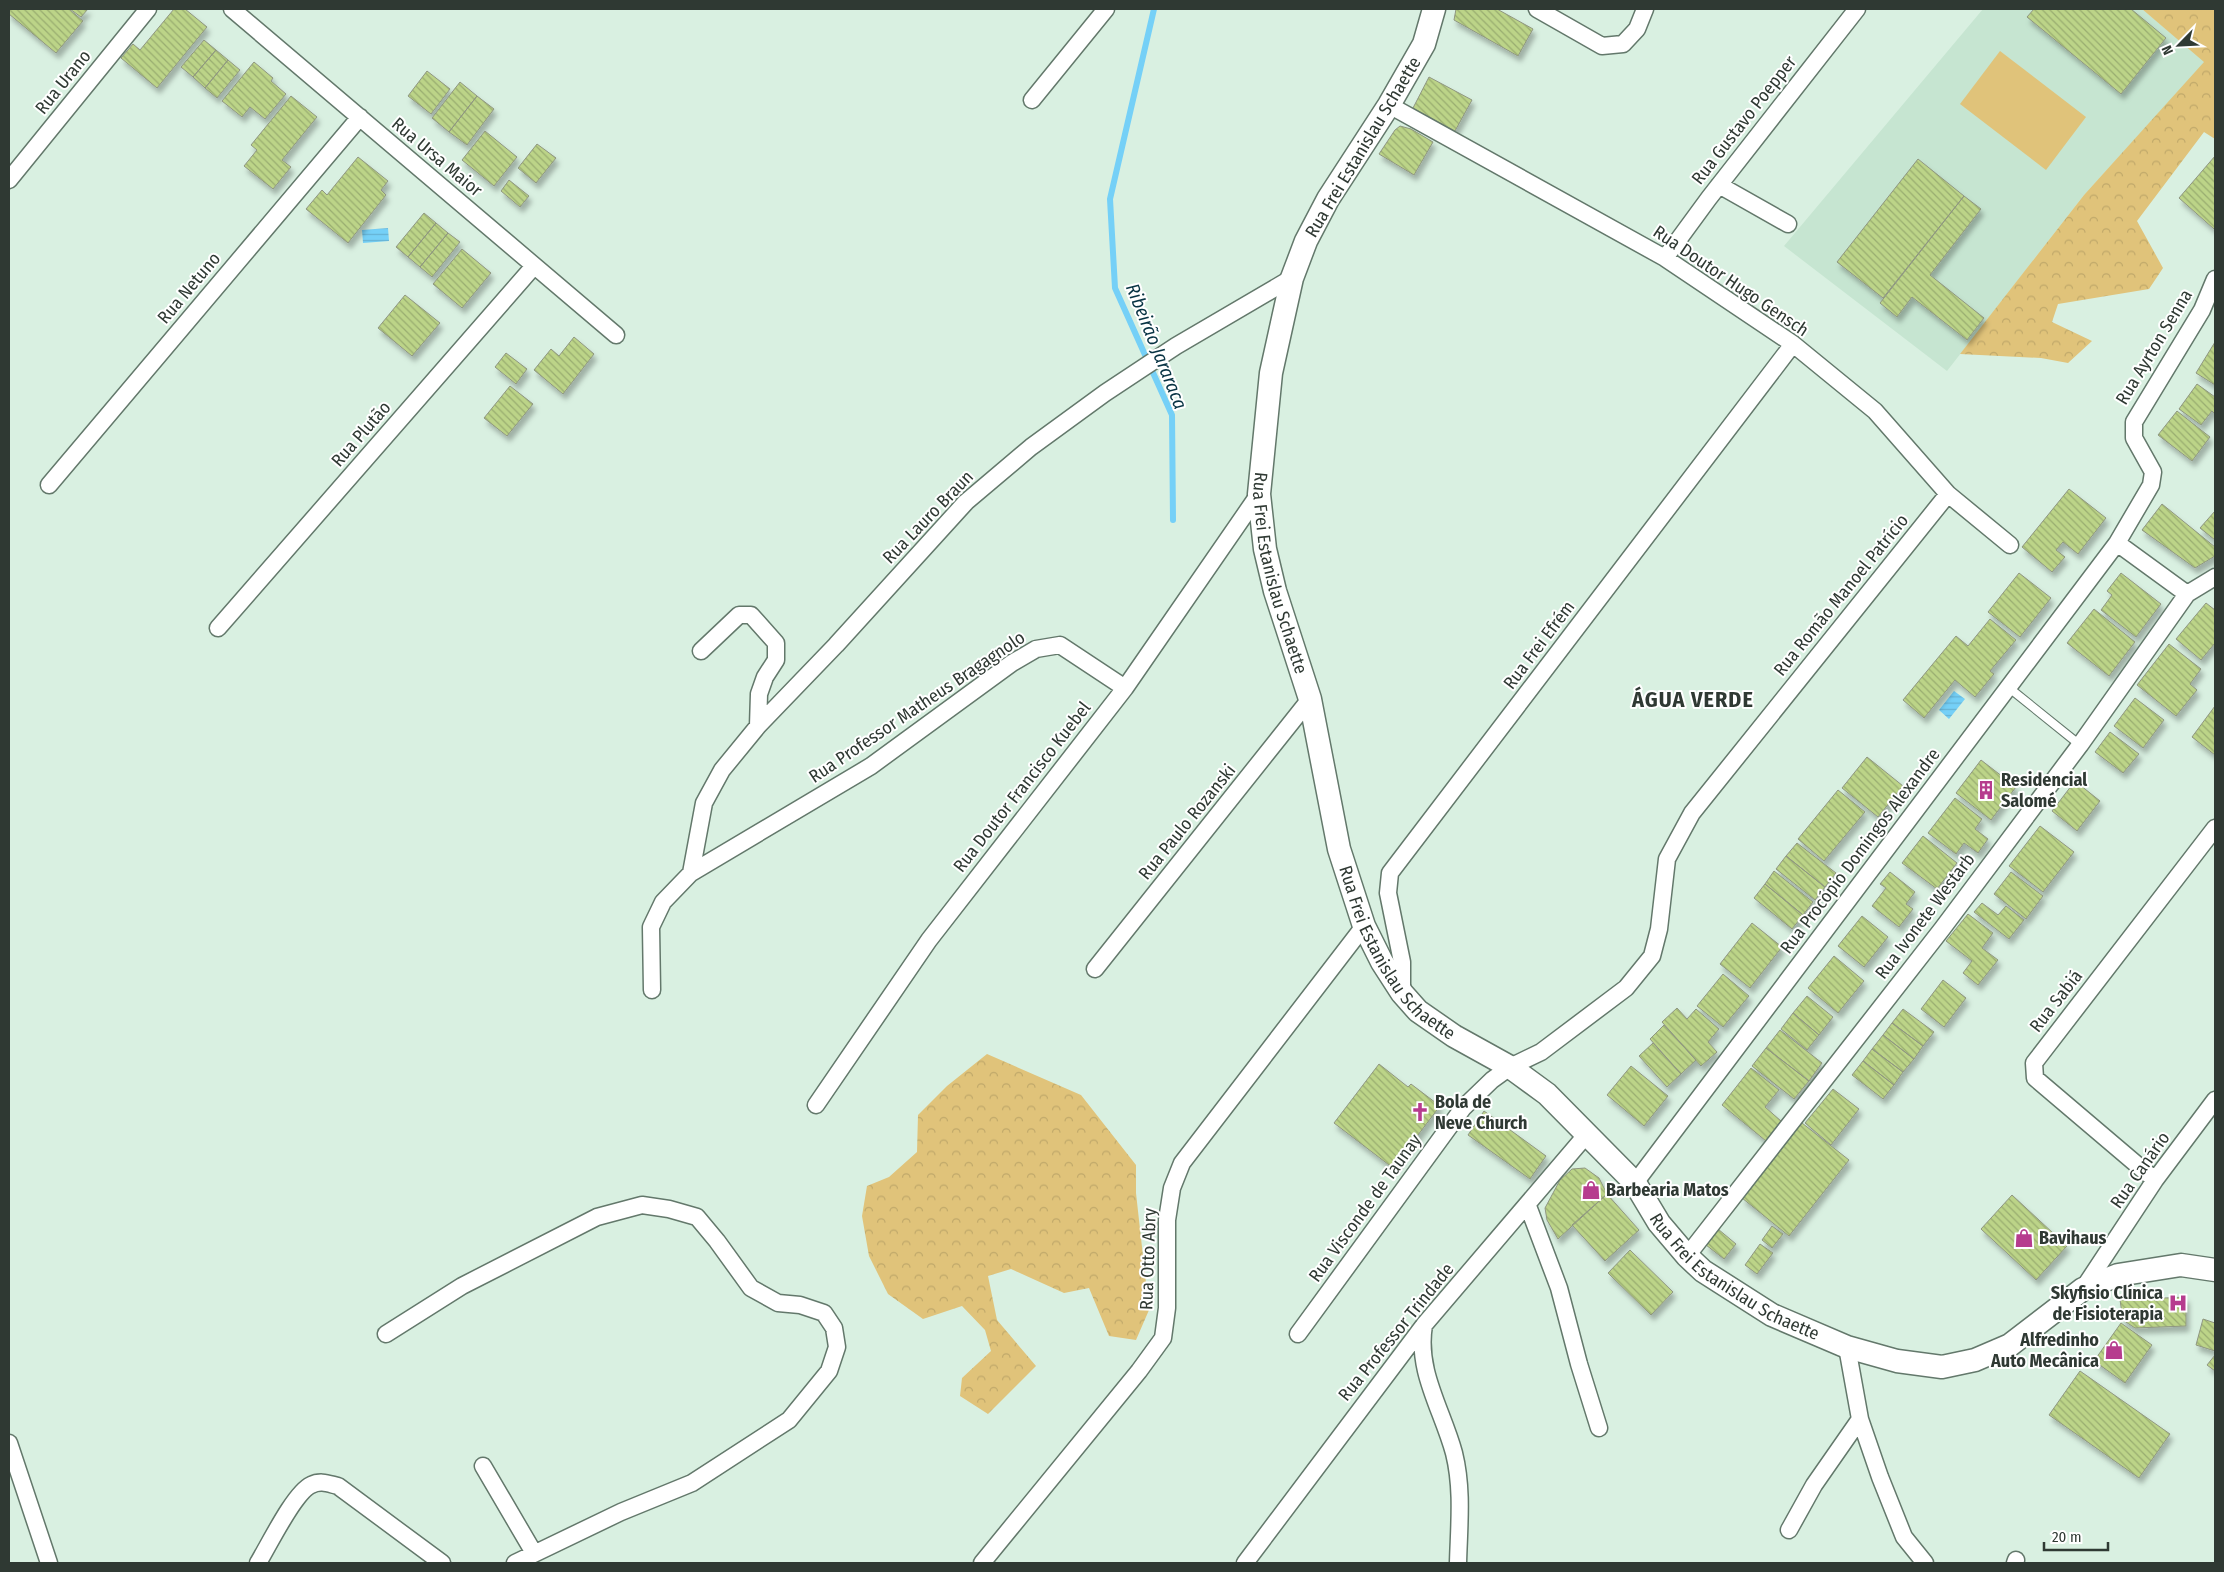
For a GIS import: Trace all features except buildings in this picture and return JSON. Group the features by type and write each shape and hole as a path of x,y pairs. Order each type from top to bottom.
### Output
{"main road":[{"name":"Rua Frei Estanislau Schaette","path":"1434,9 1424,44 1389,105 1328,199 1306,241 1292,278 1270,373 1259,494 1265,549 1275,591 1310,699 1339,849 1364,926 1402,993 1418,1011 1454,1036 1510,1067 1547,1094 1635,1183 1659,1223 1687,1256 1720,1284 1772,1314 1847,1346 1897,1361 1942,1367 1975,1360 2010,1345 2083,1289 2118,1275 2145,1269 2182,1265 2215,1270"}],"street":[{"name":"Rua Urano","path":"9,180 148,9"},
{"name":"Rua Ursa Maior","path":"232,9 616,335"},
{"path":"1032,100 1106,9"},
{"path":"1538,9 1602,46 1623,44 1637,29 1645,9"},
{"name":"Rua Gustavo Poepper","path":"1665,258 1719,185 1856,9"},
{"name":"Rua Doutor Hugo Gensch","path":"1389,105 1665,258 1793,344 1875,411 1948,494 2010,545"},
{"name":"Rua Netuno","path":"49,485 360,117"},
{"path":"1719,185 1788,224"},
{"name":"Rua Plutão","path":"218,628 534,266"},
{"name":"Rua Lauro Braun","path":"691,873 704,803 722,770 758,726 836,645 966,502 1031,446 1105,393 1176,346 1292,278"},
{"name":"Rua Ayrton Senna","path":"2117,543 2151,485 2153,472 2134,438 2134,422 2202,310 2215,279"},
{"name":"Rua Frei Efrém","path":"1402,993 1402,962 1388,893 1390,873 1793,344"},
{"name":"Rua Doutor Francisco Kuebel","path":"816,1104 929,940 1124,688 1259,494"},
{"name":"Rua Romão Manoel Patrício","path":"1510,1067 1541,1052 1626,988 1652,956 1659,929 1667,860 1692,813 1948,494"},
{"path":"2117,543 2187,594 2215,577"},
{"name":"Rua Procópio Domingos Alexandre","path":"1635,1183 2117,543"},
{"name":"Rua Ivonete Westarb","path":"1687,1256 1936,937 2080,745 2187,594"},
{"path":"701,652 739,615 751,615 776,643 776,660 765,677 759,694 758,726"},
{"name":"Rua Professor Matheus Bragagnolo","path":"652,990 651,926 663,902 691,873 870,766 1012,664 1036,649 1060,645 1124,688"},
{"name":"Rua Paulo Rozanski","path":"1095,969 1310,699"},
{"name":"Rua Sabiá","path":"2155,1180 2035,1078 2034,1063 2215,828"},
{"name":"Rua Otto Abry","path":"982,1563 1133,1378 1163,1338 1167,1308 1167,1220 1172,1188 1182,1164 1364,926"},
{"name":"Rua Visconde de Taunay","path":"1298,1334 1463,1108 1492,1080 1510,1067"},
{"name":"Rua Canário","path":"2083,1289 2155,1180 2215,1100"},
{"name":"Rua Professor Trindade","path":"1245,1563 1424,1325 1528,1206 1587,1134"},
{"path":"386,1334 462,1286 597,1217 642,1205 670,1208 696,1216 717,1241 751,1288 778,1303 800,1305 824,1313 834,1328 837,1346 829,1371 789,1420 692,1483 515,1563"},
{"path":"1528,1206 1559,1288 1579,1364 1599,1428"},
{"path":"1424,1325 1422,1353 1428,1383 1442,1416 1454,1454 1458,1479 1460,1504 1458,1563"},
{"path":"1847,1346 1860,1419 1880,1477 1904,1537 1924,1563"},
{"path":"1789,1530 1814,1486 1860,1419"},
{"path":"9,1443 49,1563"},
{"path":"483,1466 534,1553"},
{"path":"258,1563 300,1493 312,1484 323,1482 338,1486 442,1563"}],"lane":[{"path":"2008,688 2080,745"}],"shaded area":[{"path":"1983,9 2142,9 2205,62 2084,195 1947,371 1784,246"}],"green space":[{"path":"2142,9 2215,9 2215,139 2204,132 2137,221 2163,268 2149,289 2058,304 2052,322 2092,341 2068,363 2041,358 1960,354 2084,195 2204,62"},
{"path":"2000,51 2086,117 2046,170 1960,104"},
{"path":"987,1054 1081,1095 1136,1165 1136,1193 1149,1310 1136,1340 1109,1336 1089,1288 1064,1293 1011,1269 988,1276 997,1320 1036,1366 988,1414 960,1396 962,1378 991,1351 985,1330 962,1306 923,1319 888,1294 869,1256 862,1216 867,1186 889,1177 917,1152 918,1115 947,1086"}],"water":[{"path":"388,228 389,241 363,243 362,230"},
{"path":"1954,691 1965,699 1949,719 1939,710"}],"waterway":[{"name":"Ribeirão Jararaca","path":"1154,9 1110,199 1115,288 1172,415 1173,520"}],"place":[{"name":"Residencial Salomé","path":"1986,790"},
{"name":"Bola de Neve Church","path":"1420,1112"},
{"name":"Barbearia Matos","path":"1591,1190"},
{"name":"Bavihaus","path":"2024,1238"},
{"name":"Skyfisio Clínica de Fisioterapia","path":"2178,1303"},
{"name":"Alfredinho Auto Mecânica","path":"2114,1350"}],"district":[{"name":"ÁGUA VERDE","path":"1693,699"}]}
